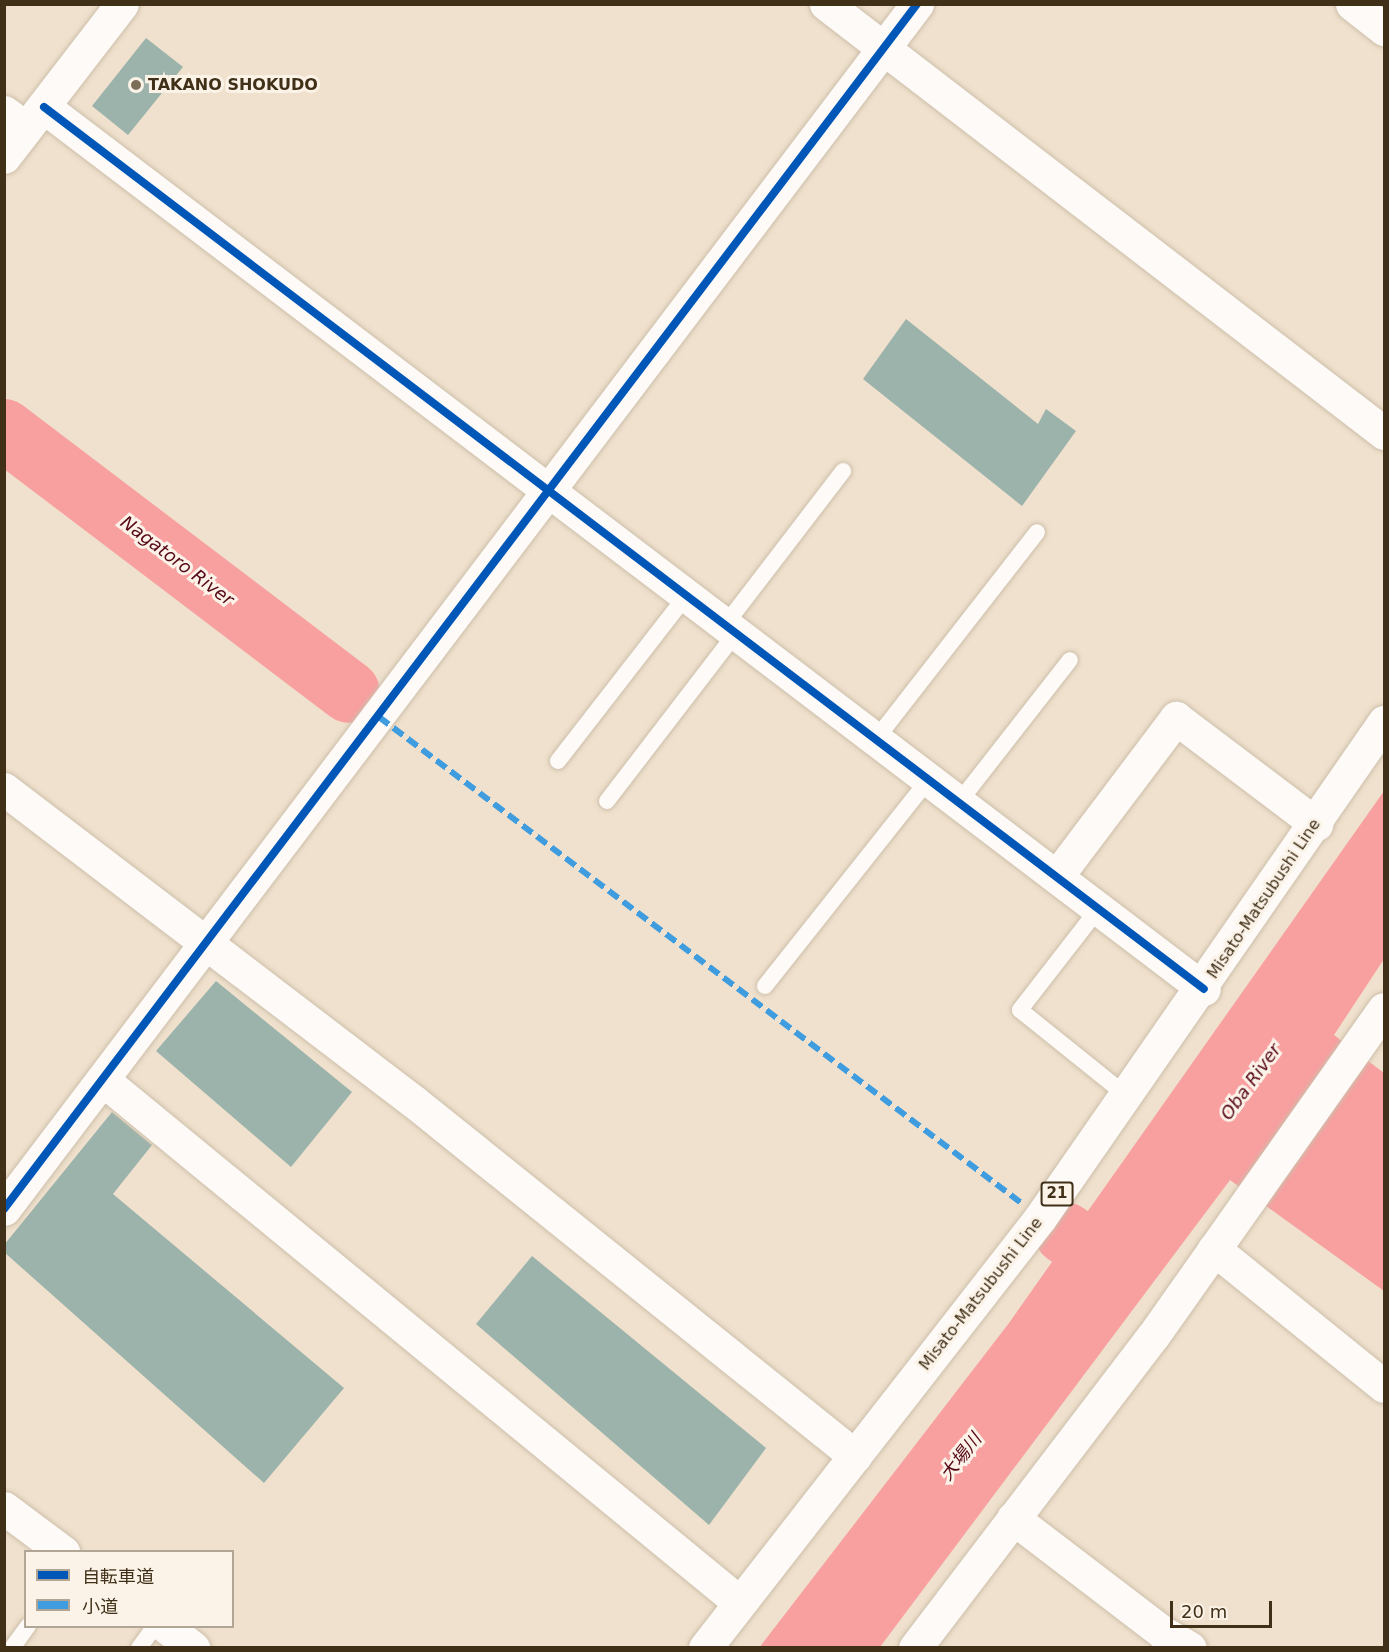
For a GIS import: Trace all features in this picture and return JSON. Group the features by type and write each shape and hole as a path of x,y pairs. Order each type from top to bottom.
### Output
{"street":[{"path":"4,157 25,116 122,4"},
{"path":"826,4 1384,433"},
{"path":"4,1209 208,943 917,4"},
{"path":"1352,4 1384,29"},
{"path":"25,116 550,491 1204,989"},
{"path":"1057,876 1176,718 1316,824"},
{"name":"Misato-Matsubushi Line","path":"705,1647 1040,1218 1204,989 1384,722"},
{"path":"4,789 422,1108 855,1456"},
{"path":"915,1647 1214,1249 1384,1009"},
{"path":"103,1080 740,1602"},
{"path":"1214,1249 1384,1386"},
{"path":"4,1508 62,1550"},
{"path":"1013,1518 1157,1640 1190,1647"},
{"path":"168,1628 193,1647"}],"lane":[{"path":"607,801 843,471"},
{"path":"876,739 1037,532"},
{"path":"558,761 686,596"},
{"path":"959,802 1070,660"},
{"path":"765,986 928,780"},
{"path":"1100,908 1020,1010 1127,1096"},
{"path":"12,1647 26,1628"},
{"path":"139,1647 153,1628"}],"water":[{"path":"1384,791 1384,959 1334,1035 1384,1073 1384,1291 1230,1180 880,1647 759,1648 1009,1323"}],"building":[{"path":"146,38 183,67 128,135 92,106"},
{"path":"906,319 1038,424 1046,409 1076,431 1022,506 863,379"},
{"path":"216,981 352,1092 291,1167 156,1051"},
{"path":"112,1112 152,1145 113,1194 344,1388 264,1483 4,1252 4,1245"},
{"path":"532,1256 766,1448 709,1525 476,1324"}],"waterway":[{"name":"Nagatoro River","path":"4,430 349,692"},
{"name":"Nagatoro River","path":"1065,1233 1110,1266"}],"marked path":[{"path":"379,717 1024,1205"}],"cycle path":[{"path":"4,1209 917,4"},
{"path":"44,107 1204,989"}],"place":[{"name":"TAKANO SHOKUDO","path":"136,85"}],"water label":[{"name":"Oba River","path":"1251,1082"},
{"name":"大場川","path":"961,1457"}]}
